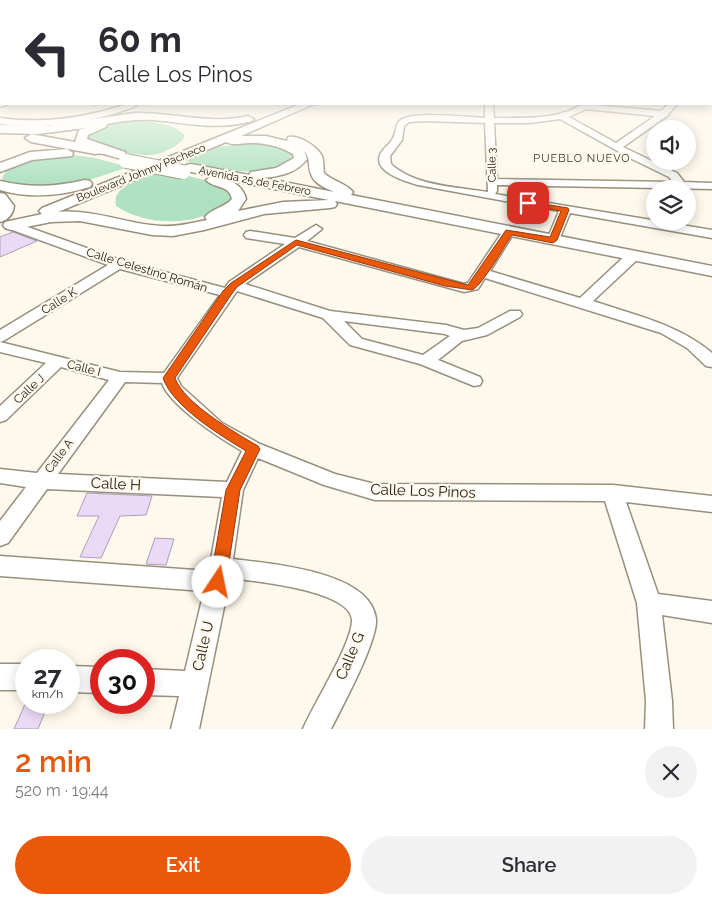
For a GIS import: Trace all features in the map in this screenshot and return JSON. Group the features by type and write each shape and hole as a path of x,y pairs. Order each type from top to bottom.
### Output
{"main road":[{"path":"0,130 45,130 120,119"},
{"path":"169,119 201,124 223,124 250,119"},
{"name":"Boulevard Johnny Pacheco","path":"3,223 124,163 188,166 267,119"},
{"path":"275,119 268,126 270,131 309,148 316,157 317,174 326,183 336,189 390,210"},
{"path":"124,163 80,141 80,137 89,129 104,124 132,120 175,125 191,135 188,166"},
{"name":"Avenida 25 de Febrero","path":"0,130 124,163"},
{"name":"Avenida 25 de Febrero","path":"0,137 124,163 188,166 438,221 553,240 712,271"},
{"path":"260,140 289,145 299,152 301,159 294,166 281,172 245,176 188,166 228,142 260,140"},
{"path":"0,168 18,160 47,154 66,153 124,163"},
{"path":"124,163 104,200 104,206 113,211 138,218 169,223 214,217 232,208 239,199 238,192 234,188 188,166"},
{"path":"0,186 24,192 45,192 80,186 124,163"},
{"path":"0,197 7,206 3,223 72,215 142,228 172,231 200,227 253,212 283,206 335,205 390,210"}],"street":[{"path":"0,121 21,124 54,123 79,119"},
{"path":"526,119 491,122 407,120 400,125 398,139 387,151 384,160 386,166 392,172 405,178 448,190 712,234"},
{"path":"566,119 673,175 677,180"},
{"path":"617,147 656,119"},
{"name":"Calle 3","path":"491,122 492,196"},
{"path":"492,182 646,184"},
{"path":"696,185 712,186"},
{"path":"553,240 565,210"},
{"name":"Calle Celestino Román","path":"3,223 118,264 230,289 328,315 446,330 464,335"},
{"path":"169,378 230,289 316,229"},
{"path":"250,235 296,242 464,288 473,286 509,232"},
{"path":"583,303 633,256"},
{"name":"Calle K","path":"0,337 118,264"},
{"path":"482,274 583,303 666,330 693,345 712,362"},
{"path":"426,361 457,338 482,332 515,314"},
{"path":"328,315 337,322 348,337 356,342 426,361 474,381"},
{"name":"Calle I","path":"0,347 120,377 169,378"},
{"name":"Calle J","path":"0,416 58,362"},
{"name":"Calle A","path":"0,537 40,481 120,377"},
{"name":"Calle Los Pinos","path":"169,378 173,389 216,427 253,449 331,480 375,492 613,493 712,504"},
{"name":"Calle U","path":"185,729 220,574 233,490 253,449"},
{"name":"Calle H","path":"0,476 40,481 233,490"},
{"path":"613,493 648,603 659,701 659,729"},
{"name":"Calle G","path":"0,566 303,578 338,591 359,605 364,618 358,643 317,729"},
{"path":"648,603 712,612"},
{"path":"0,676 15,677"},
{"path":"155,682 195,684"}],"green space":[{"path":"127,121 166,125 180,131 185,136 180,143 161,153 152,155 131,154 106,149 93,144 85,138 99,128"},
{"path":"255,142 289,149 293,155 285,164 274,170 259,172 243,172 185,161 218,147"},
{"path":"66,154 95,158 129,167 83,182 48,190 6,184 2,179 6,171 20,162 39,157"},
{"path":"161,172 190,176 207,181 233,193 233,199 207,215 176,221 144,218 116,206 116,197 123,189"}],"building":[{"path":"13,232 37,241 0,257 0,237"},
{"path":"87,493 152,496 146,515 120,516 101,558 80,557 99,516 77,516"},
{"path":"155,538 174,539 166,565 146,564"},
{"path":"21,714 44,714 38,729 14,729"}],"district":[{"name":"PUEBLO NUEVO","path":"582,158"}],"route":[{"path":"218,582 233,490 253,449 216,427 173,389 169,378 227,293 234,285 296,242 469,288 473,286 482,274 509,232 553,240 565,210 528,203"}]}
